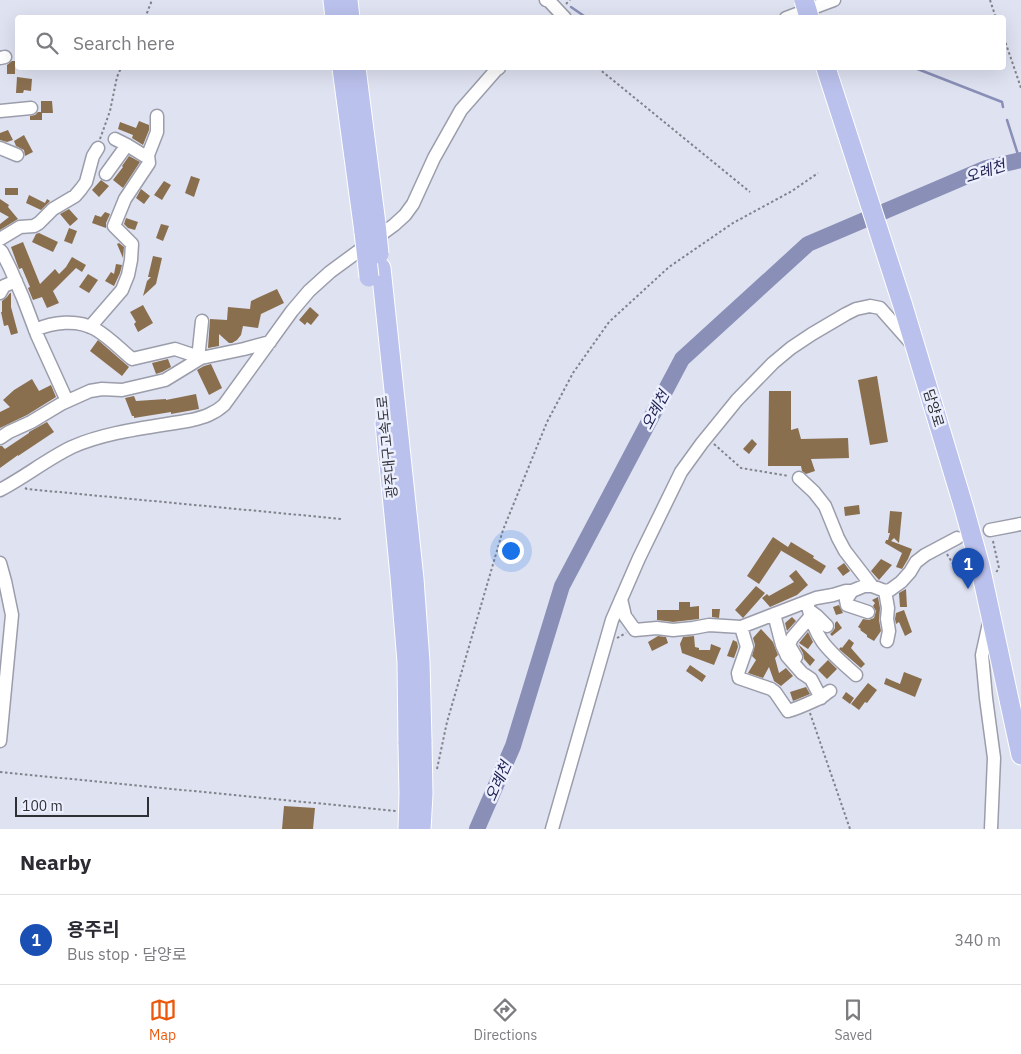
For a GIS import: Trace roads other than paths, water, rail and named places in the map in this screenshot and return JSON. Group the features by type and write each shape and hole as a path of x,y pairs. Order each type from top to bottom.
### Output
{"highway":[{"path":"333,0 335,15"},
{"path":"348,0 350,15"},
{"path":"804,0 808,15"},
{"name":"광주대구고속도로","path":"342,70 370,228"},
{"name":"광주대구고속도로","path":"356,70 407,662 415,743 423,794 421,829"},
{"name":"담양로","path":"827,70 903,306 964,508 980,566 1021,755"},
{"name":"광주대구고속도로","path":"408,829 409,794 415,743"}],"street":[{"path":"546,0 562,15"},
{"path":"794,15 834,0"},
{"path":"0,490 64,450 107,435 192,420 215,412 224,405 292,311 313,287 405,215 413,204 434,158 461,110 497,70"},
{"path":"0,111 31,108"},
{"path":"90,328 122,290 128,275 132,244 114,226 126,199 149,163 148,155 157,132 158,116"},
{"path":"115,139 148,158"},
{"path":"106,174 127,145"},
{"path":"0,148 17,155"},
{"path":"0,239 20,227 34,226 53,209 75,196 86,182 93,156 98,148"},
{"path":"0,250 16,281 35,330 67,401"},
{"path":"0,293 4,286 16,281"},
{"path":"552,829 612,620 638,558 681,472 706,437 737,400 773,363 791,348 827,324 856,309 870,306 880,308 916,349"},
{"path":"198,359 202,321"},
{"path":"35,330 48,324 80,325 94,329 132,359 175,349 196,356 198,359"},
{"path":"0,438 67,401 96,390 122,390 164,380 198,359 244,350 270,342"},
{"path":"799,478 825,506 845,551 872,586"},
{"path":"990,530 1021,524"},
{"path":"796,657 789,645 816,598 852,591 864,586 872,586 885,591 890,590 901,582 916,562 925,555 957,538"},
{"path":"0,563 12,616 0,741"},
{"path":"852,591 846,600 847,604 868,612"},
{"path":"885,591 889,631 887,641"},
{"path":"621,599 625,616 635,630 657,628 673,630 709,625 742,627 774,614 809,610 827,626"},
{"path":"809,610 819,638 828,650 856,675"},
{"path":"742,627 747,647 738,673 739,678 771,689 788,711 807,705 826,694 802,673 787,656 782,645 774,614"},
{"path":"991,615 982,655 994,758 991,829"}],"waterway":[{"path":"571,7 583,15"},
{"path":"920,70 1002,102 1003,107"},
{"path":"1007,120 1020,161"},
{"name":"오례천","path":"477,829 513,746 562,586 682,359 808,244 986,168 1021,160"}],"place":[{"name":"용주리","path":"968,589"}]}
